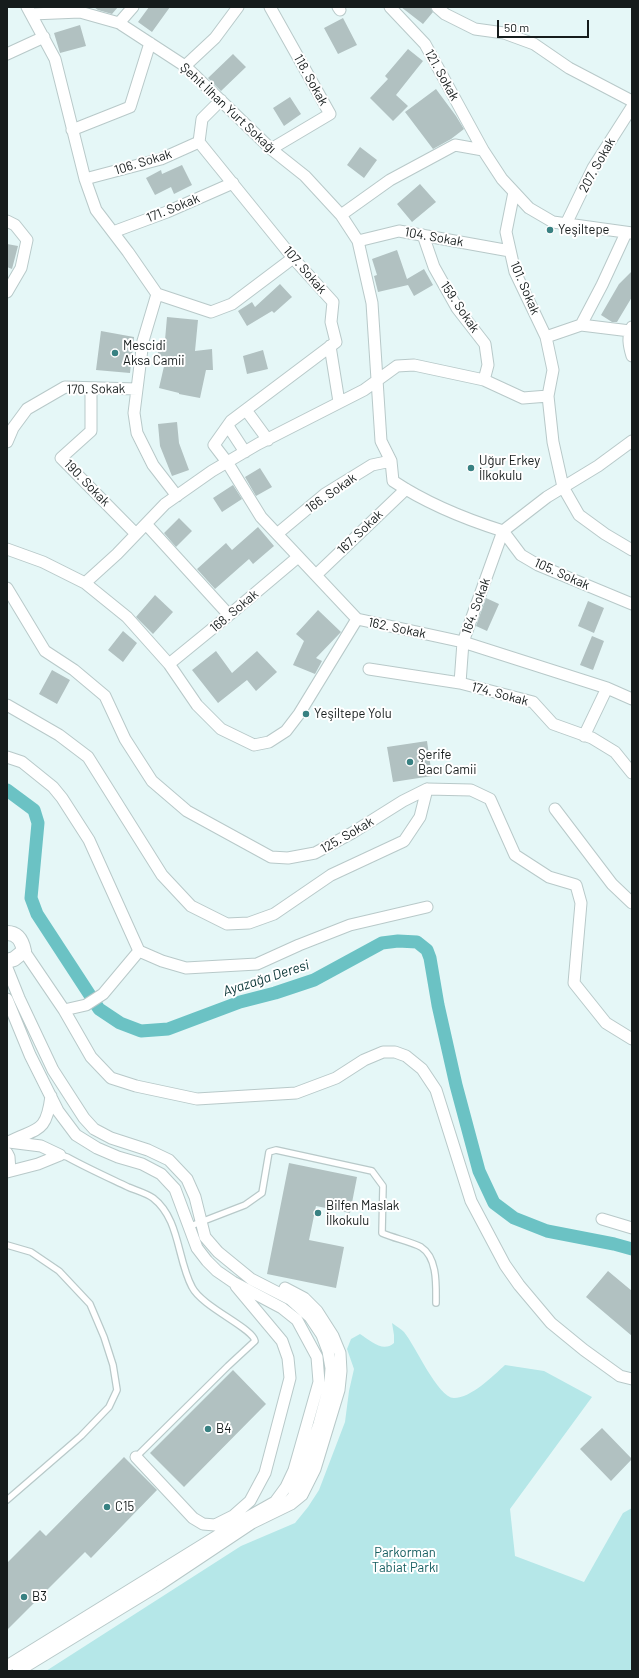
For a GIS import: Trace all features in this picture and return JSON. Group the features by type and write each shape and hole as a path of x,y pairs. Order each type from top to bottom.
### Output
{"street":[{"path":"119,23 133,7"},
{"path":"185,66 214,38 238,7"},
{"name":"118. Sokak","path":"270,7 330,114 271,149"},
{"name":"121. Sokak","path":"390,7 425,44 483,150"},
{"path":"437,7 445,14 475,29 504,33 534,44 569,68 632,101"},
{"path":"30,11 55,59 85,179 96,210 156,294 211,312 232,304 294,258"},
{"name":"Şehit İlhan Yurt Sokağı","path":"30,11 80,12 119,23 185,66 271,149 305,176 340,214 358,241"},
{"path":"7,54 44,36"},
{"path":"72,130 130,107 150,43"},
{"path":"199,142 202,119 221,100"},
{"name":"207. Sokak","path":"566,224 593,168 632,107"},
{"name":"106. Sokak","path":"85,179 161,159 199,142"},
{"name":"107. Sokak","path":"199,142 294,258 333,302 331,322 336,342 330,346"},
{"path":"340,214 390,180 455,145 483,150 502,179 529,208 553,222 629,233 581,325"},
{"name":"171. Sokak","path":"113,232 167,212 233,183"},
{"name":"101. Sokak","path":"514,192 506,232 515,272 546,337 553,370 548,396 553,442 563,487 579,515 605,534 632,550"},
{"path":"7,222 15,225 27,240 21,268 7,292"},
{"name":"104. Sokak","path":"358,241 399,231 510,251"},
{"name":"159. Sokak","path":"423,235 434,267 458,308 485,344 488,365 484,380"},
{"path":"358,241 372,303 381,441 391,461 393,481 406,490 482,524 503,531 563,487 598,466 632,441"},
{"path":"156,294 143,341 134,413 137,433 152,465 177,496"},
{"path":"546,337 581,325 631,329 628,343 632,356"},
{"path":"227,462 214,444 228,426 246,410 330,346 339,402"},
{"path":"85,583 165,504 212,471 245,452 364,390 397,366 414,365 484,380 522,398 548,396"},
{"name":"170. Sokak","path":"7,442 13,428 27,409 65,387 137,389"},
{"name":"190. Sokak","path":"91,388 91,431 61,458 136,534"},
{"path":"246,410 268,440"},
{"path":"228,426 245,452"},
{"name":"166. Sokak","path":"277,534 332,490 372,465 391,461"},
{"name":"162. Sokak","path":"227,462 261,517 357,619 462,642 607,688 632,699"},
{"name":"167. Sokak","path":"316,575 406,490"},
{"path":"146,524 229,615"},
{"name":"105. Sokak","path":"503,531 521,555 538,565 632,604"},
{"name":"164. Sokak","path":"460,684 462,642 503,531"},
{"path":"7,549 43,562 85,583 127,617 169,664 197,705 221,729 254,745 269,742 286,731 295,720 357,619"},
{"name":"168. Sokak","path":"169,664 298,557"},
{"name":"125. Sokak","path":"7,588 45,650 74,670 105,696 125,739 152,781 187,811 270,857 288,858 315,853 352,833 403,801 427,788"},
{"name":"174. Sokak","path":"369,669 460,684 533,702 554,724 592,738 615,752 632,773"},
{"path":"584,736 607,688"},
{"path":"7,705 59,735 88,757 162,875 191,906 227,924 249,923 274,914 331,875 404,841 420,817 427,788 470,790 490,799 515,855 548,877 576,885 581,904 574,983 606,1023 632,1039"},
{"path":"7,756 22,762 53,787 66,804 89,840 138,951 162,962 186,968 257,964 299,945 350,925 427,908"},
{"path":"555,809 612,884 632,903"},
{"path":"7,934 16,935 22,941 24,951 64,1010 91,1056 111,1078 136,1086 197,1099 296,1094 336,1078 364,1060 384,1052 395,1052 406,1056 422,1069 436,1090 471,1201 505,1265 519,1285 551,1323 620,1376 632,1379"},
{"path":"7,961 14,959 24,951"},
{"path":"64,1010 86,1005 103,994 138,951"},
{"path":"7,968 19,998 53,1070 70,1100 84,1118 94,1129 111,1138 148,1150 169,1160 187,1179 195,1197 205,1237 218,1252 251,1278 290,1299 310,1317 322,1335 328,1351 331,1368 330,1383 319,1424 293,1497 283,1508 252,1523 159,1585 18,1671"},
{"path":"7,999 30,1055 58,1111 76,1135 97,1148 118,1157 142,1164 161,1174 175,1189 197,1248 207,1261 217,1271 233,1282 282,1308 297,1320 317,1357 319,1382 294,1470 286,1487 275,1502 236,1524 7,1666"},
{"path":"7,1013 17,1021"},
{"path":"8,1146 45,1123 49,1114 51,1096"},
{"path":"8,1146 41,1146 60,1155"},
{"path":"8,1146 9,1172 38,1164 60,1155"},
{"path":"602,1219 632,1228"},
{"path":"136,1457 193,1518 203,1524 215,1525 225,1520 250,1501 265,1473 290,1378 288,1358 282,1341 233,1282"}],"lane":[{"path":"188,1227 245,1205 262,1193 269,1152 276,1150 372,1171 383,1186 382,1233 420,1247 428,1252 436,1273 436,1303"},
{"path":"60,1155 152,1198 167,1214 192,1287 200,1298 250,1332 254,1337 255,1342 228,1366 136,1457"},
{"path":"7,1245 31,1252 59,1272 90,1304 104,1337 113,1365 117,1390 109,1407 81,1436 7,1500"}],"green space":[{"name":"Parkorman Tabiat Parkı","path":"392,1323 404,1332 434,1381 448,1396 454,1398 467,1394 481,1386 505,1365 544,1371 592,1397 510,1509 515,1556 584,1582 623,1513 632,1508 632,1671 46,1671 241,1546 295,1523 319,1490 345,1422 349,1391 354,1369 347,1349 351,1339 360,1334 377,1345 386,1347 390,1346 394,1343"}],"building":[{"path":"94,7 118,7 112,14 98,10"},
{"path":"149,7 170,7 152,32 138,22"},
{"path":"401,7 430,7 433,12 423,24"},
{"path":"343,18 357,45 338,54 324,28"},
{"path":"80,25 86,46 60,53 54,33"},
{"path":"408,49 423,61 396,95 408,106 393,121 370,98 388,79 385,76"},
{"path":"233,54 246,67 221,91 208,78"},
{"path":"436,89 464,129 451,139 433,149 405,112"},
{"path":"290,97 301,114 284,126 273,108"},
{"path":"360,147 377,160 364,178 347,165"},
{"path":"182,165 192,185 174,194 171,187 155,195 146,178 161,170 162,174"},
{"path":"420,184 436,202 412,222 397,204"},
{"path":"7,244 18,246 12,269 7,267"},
{"path":"397,250 407,279 424,269 433,285 414,296 408,285 378,292 374,276 377,275 372,259"},
{"path":"632,271 632,297 617,322 612,322 601,315 619,284"},
{"path":"280,284 292,297 274,313 272,311 247,326 238,311 252,302 255,307"},
{"path":"167,317 198,320 195,351 212,349 213,370 206,370 200,398 159,388 165,362 157,362 159,340 165,340"},
{"name":"Mescidi Aksa Camii","path":"101,331 134,337 130,373 96,370"},
{"path":"263,350 268,369 247,374 243,356"},
{"path":"177,422 179,443 189,470 172,476 160,446 158,424"},
{"path":"260,468 272,487 256,496 245,477"},
{"path":"233,485 242,499 222,512 213,498"},
{"path":"179,518 192,531 176,547 164,533"},
{"path":"258,527 274,546 253,564 249,559 215,589 197,569 226,543 232,550"},
{"path":"155,595 173,612 153,634 136,617"},
{"path":"486,598 499,604 487,631 476,626"},
{"path":"588,601 604,608 594,633 578,626"},
{"path":"318,610 341,632 316,658 322,661 315,674 293,665 304,641 296,634"},
{"path":"123,631 137,643 123,662 108,650"},
{"path":"592,636 604,641 593,670 580,665"},
{"path":"216,651 232,673 257,651 277,672 256,691 247,680 218,703 192,670"},
{"path":"52,670 70,680 57,704 39,694"},
{"name":"Şerife Bacı Camii","path":"427,741 432,776 393,782 387,747"},
{"path":"289,1163 357,1177 350,1213 316,1206 309,1240 344,1247 336,1288 267,1274"},
{"path":"608,1271 632,1291 632,1336 586,1297"},
{"name":"B4","path":"233,1370 266,1404 184,1487 150,1453"},
{"path":"602,1428 632,1459 611,1481 580,1449"},
{"path":"124,1457 157,1490 91,1558 85,1552 7,1630 7,1563 40,1530 46,1536"}],"waterway":[{"name":"Ayazağa Deresi","path":"7,790 34,810 38,823 31,898 37,914 99,1009 120,1023 141,1031 168,1029 240,1002 275,993 314,980 382,943 398,941 417,942 427,950 430,958 438,1005 456,1085 479,1171 494,1203 514,1218 547,1231 632,1249"}],"place":[{"name":"Yeşiltepe","path":"550,230"},
{"name":"Mescidi Aksa Camii","path":"115,353"},
{"name":"Uğur Erkey İlkokulu","path":"471,468"},
{"name":"Yeşiltepe Yolu","path":"306,714"},
{"name":"Şerife Bacı Camii","path":"410,762"},
{"name":"Bilfen Maslak İlkokulu","path":"318,1213"},
{"name":"B4","path":"208,1429"},
{"name":"C15","path":"107,1507"},
{"name":"B3","path":"24,1597"}]}
